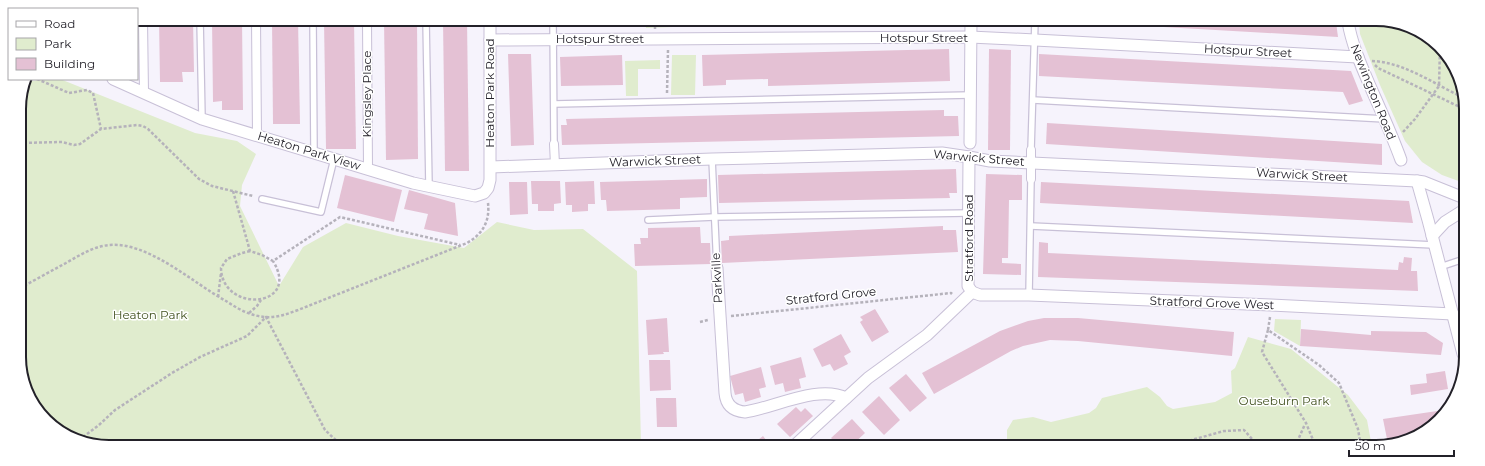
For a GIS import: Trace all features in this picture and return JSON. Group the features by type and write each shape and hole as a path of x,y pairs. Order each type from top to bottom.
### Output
{"street":[{"path":"143,26 144,93"},
{"path":"256,26 257,136"},
{"name":"Kingsley Place","path":"367,26 368,169"},
{"name":"Heaton Park Road","path":"490,26 491,167"},
{"name":"Stratford Road","path":"800,440 868,378 927,335 972,292 968,286 970,26"},
{"name":"Newington Road","path":"1349,26 1358,57 1394,140 1401,160"},
{"name":"Hotspur Street","path":"490,40 970,37 1358,57"},
{"name":"Heaton Park View","path":"115,80 202,119 257,136 368,169 468,196 479,196 484,193"},
{"path":"554,144 555,165"},
{"path":"1030,150 1031,179"},
{"name":"Warwick Street","path":"491,167 712,159 942,154 990,161 1417,181 1424,182 1459,196"},
{"path":"484,193 489,184 491,167"},
{"path":"1417,181 1459,338"},
{"path":"1433,241 1445,222 1459,213"},
{"name":"Parkville","path":"717,268 725,398 730,407 735,410 745,412 816,395 834,394 846,398"},
{"name":"Stratford Grove West","path":"972,292 980,295 1271,305 1453,314"}],"lane":[{"path":"200,26 202,119"},
{"path":"313,26 314,153"},
{"path":"426,26 429,186"},
{"path":"553,26 554,144"},
{"path":"1030,150 1035,26"},
{"path":"554,104 970,95"},
{"path":"1033,100 1385,120"},
{"path":"262,198 321,212 334,159"},
{"name":"Parkville","path":"712,159 717,268"},
{"path":"1030,296 1031,179"},
{"path":"648,220 969,213"},
{"path":"1030,226 1433,241"},
{"path":"1440,267 1459,261"}],"path":[{"path":"666,101 669,39"},
{"path":"1394,140 1415,119 1439,86 1440,56"},
{"path":"1457,95 1412,72 1383,61 1370,61 1378,68 1459,107"},
{"path":"40,80 69,93 87,90 93,93 101,129"},
{"path":"26,143 62,142 74,145 80,144 101,129 137,125 143,126 148,129 199,179 212,186 262,198"},
{"path":"233,191 250,251"},
{"path":"26,285 87,252 99,247 121,244 152,253 218,297 242,311 266,317 275,317 298,310 462,245 479,235 488,220 489,203 484,193"},
{"path":"273,261 340,216 462,245"},
{"path":"218,297 221,268 227,259 250,251 262,254 273,261 279,274 278,287 274,293 262,300 249,313"},
{"path":"221,273 224,281 234,293 249,299 262,300"},
{"name":"Stratford Grove","path":"700,322 720,317 951,293 962,302"},
{"path":"1271,305 1268,330 1262,352 1306,423 1313,440"},
{"path":"84,436 115,410 172,373 200,357 247,336 266,317"},
{"path":"266,317 325,430 336,440"},
{"path":"1268,330 1319,365 1339,383 1358,429 1360,440"},
{"path":"1298,440 1306,423"},
{"path":"1192,440 1224,431 1244,430 1253,440"}],"green space":[{"path":"646,26 673,26 673,27 646,28"},
{"path":"1359,26 1387,27 1408,32 1418,37 1431,47 1445,63 1455,82 1459,103 1459,181 1442,175 1422,162 1405,141 1380,85 1360,34"},
{"path":"672,55 696,55 695,95 671,95"},
{"path":"660,60 660,69 638,69 638,96 626,96 625,61"},
{"name":"Heaton Park","path":"31,80 62,80 195,133 237,141 256,154 242,185 240,206 279,286 303,247 346,223 398,236 464,248 497,222 534,230 583,229 637,271 641,440 109,440 77,434 67,429 54,419 40,403 30,384 27,368 26,103 30,82"},
{"path":"1275,319 1301,320 1300,346 1274,331"},
{"name":"Ouseburn Park","path":"1248,337 1291,349 1348,395 1367,420 1371,440 1007,440 1007,430 1013,420 1033,417 1051,422 1089,413 1096,408 1102,398 1147,387 1160,397 1167,406 1173,409 1215,402 1232,393 1231,371 1235,368"}],"building":[{"path":"159,26 193,26 194,72 182,72 183,82 160,82"},
{"path":"212,26 242,26 243,110 222,110 222,101 213,102"},
{"path":"272,26 298,26 300,124 273,124"},
{"path":"324,26 354,26 356,149 326,149"},
{"path":"384,26 417,26 418,159 386,160"},
{"path":"443,26 467,26 469,171 445,171"},
{"path":"1146,26 1337,26 1338,37"},
{"path":"949,49 950,81 768,86 768,79 726,80 726,85 703,86 702,55"},
{"path":"989,49 1011,50 1010,150 988,150"},
{"path":"508,54 531,54 534,145 511,146"},
{"path":"1039,54 1351,71 1363,101 1349,105 1343,92 1039,76"},
{"path":"622,55 623,85 561,86 560,57"},
{"path":"944,110 944,116 958,116 959,136 562,145 561,125 567,125 566,119"},
{"path":"1047,123 1382,144 1382,165 1046,144"},
{"path":"956,169 957,193 949,193 950,198 719,203 718,175"},
{"path":"986,174 1022,175 1022,200 1009,200 1008,258 1002,258 1002,263 1021,264 1021,275 983,274"},
{"path":"345,175 402,190 394,222 337,208"},
{"path":"707,179 707,197 680,198 680,209 607,211 606,200 601,200 600,182"},
{"path":"531,181 560,181 561,203 554,204 554,211 538,211 538,204 532,204"},
{"path":"594,181 595,204 588,204 588,211 572,212 572,205 566,205 565,182"},
{"path":"509,182 527,182 528,214 510,215"},
{"path":"1041,182 1409,201 1413,223 1040,203"},
{"path":"409,190 455,203 458,236 424,229 428,214 404,209"},
{"path":"943,226 943,230 956,230 958,252 722,263 721,241 729,240 729,236"},
{"path":"700,227 701,243 710,243 711,264 635,266 634,244 641,244 640,238 648,238 648,228"},
{"path":"1039,242 1048,243 1048,253 1398,270 1399,262 1403,263 1404,257 1412,258 1411,271 1417,271 1418,291 1038,277"},
{"path":"875,309 889,332 872,342 860,322 863,320 860,317"},
{"path":"667,318 669,352 663,352 664,354 648,355 646,320"},
{"path":"1044,318 1078,318 1234,332 1232,356 1078,341 1050,340 1023,346 1011,351 934,394 922,373 1000,331 1028,321"},
{"path":"1301,329 1371,335 1371,331 1426,332 1443,343 1441,355 1300,346"},
{"path":"841,334 851,352 844,356 848,364 834,371 830,364 822,367 813,349"},
{"path":"801,357 806,377 799,379 801,388 785,392 783,383 775,385 770,366"},
{"path":"649,360 670,360 671,390 650,391"},
{"path":"761,367 766,387 759,389 761,397 745,402 743,393 735,395 730,376"},
{"path":"1445,371 1448,389 1411,395 1410,385 1427,383 1426,374"},
{"path":"906,374 927,398 910,412 889,388"},
{"path":"879,396 900,420 884,435 862,412"},
{"path":"656,398 676,398 677,427 657,427"},
{"path":"796,407 801,412 805,408 813,416 790,437 777,424"},
{"path":"1439,411 1418,429 1408,434 1387,439 1383,419"},
{"path":"852,419 865,433 857,440 833,440 831,438"},
{"path":"763,436 766,440 758,440"}]}
